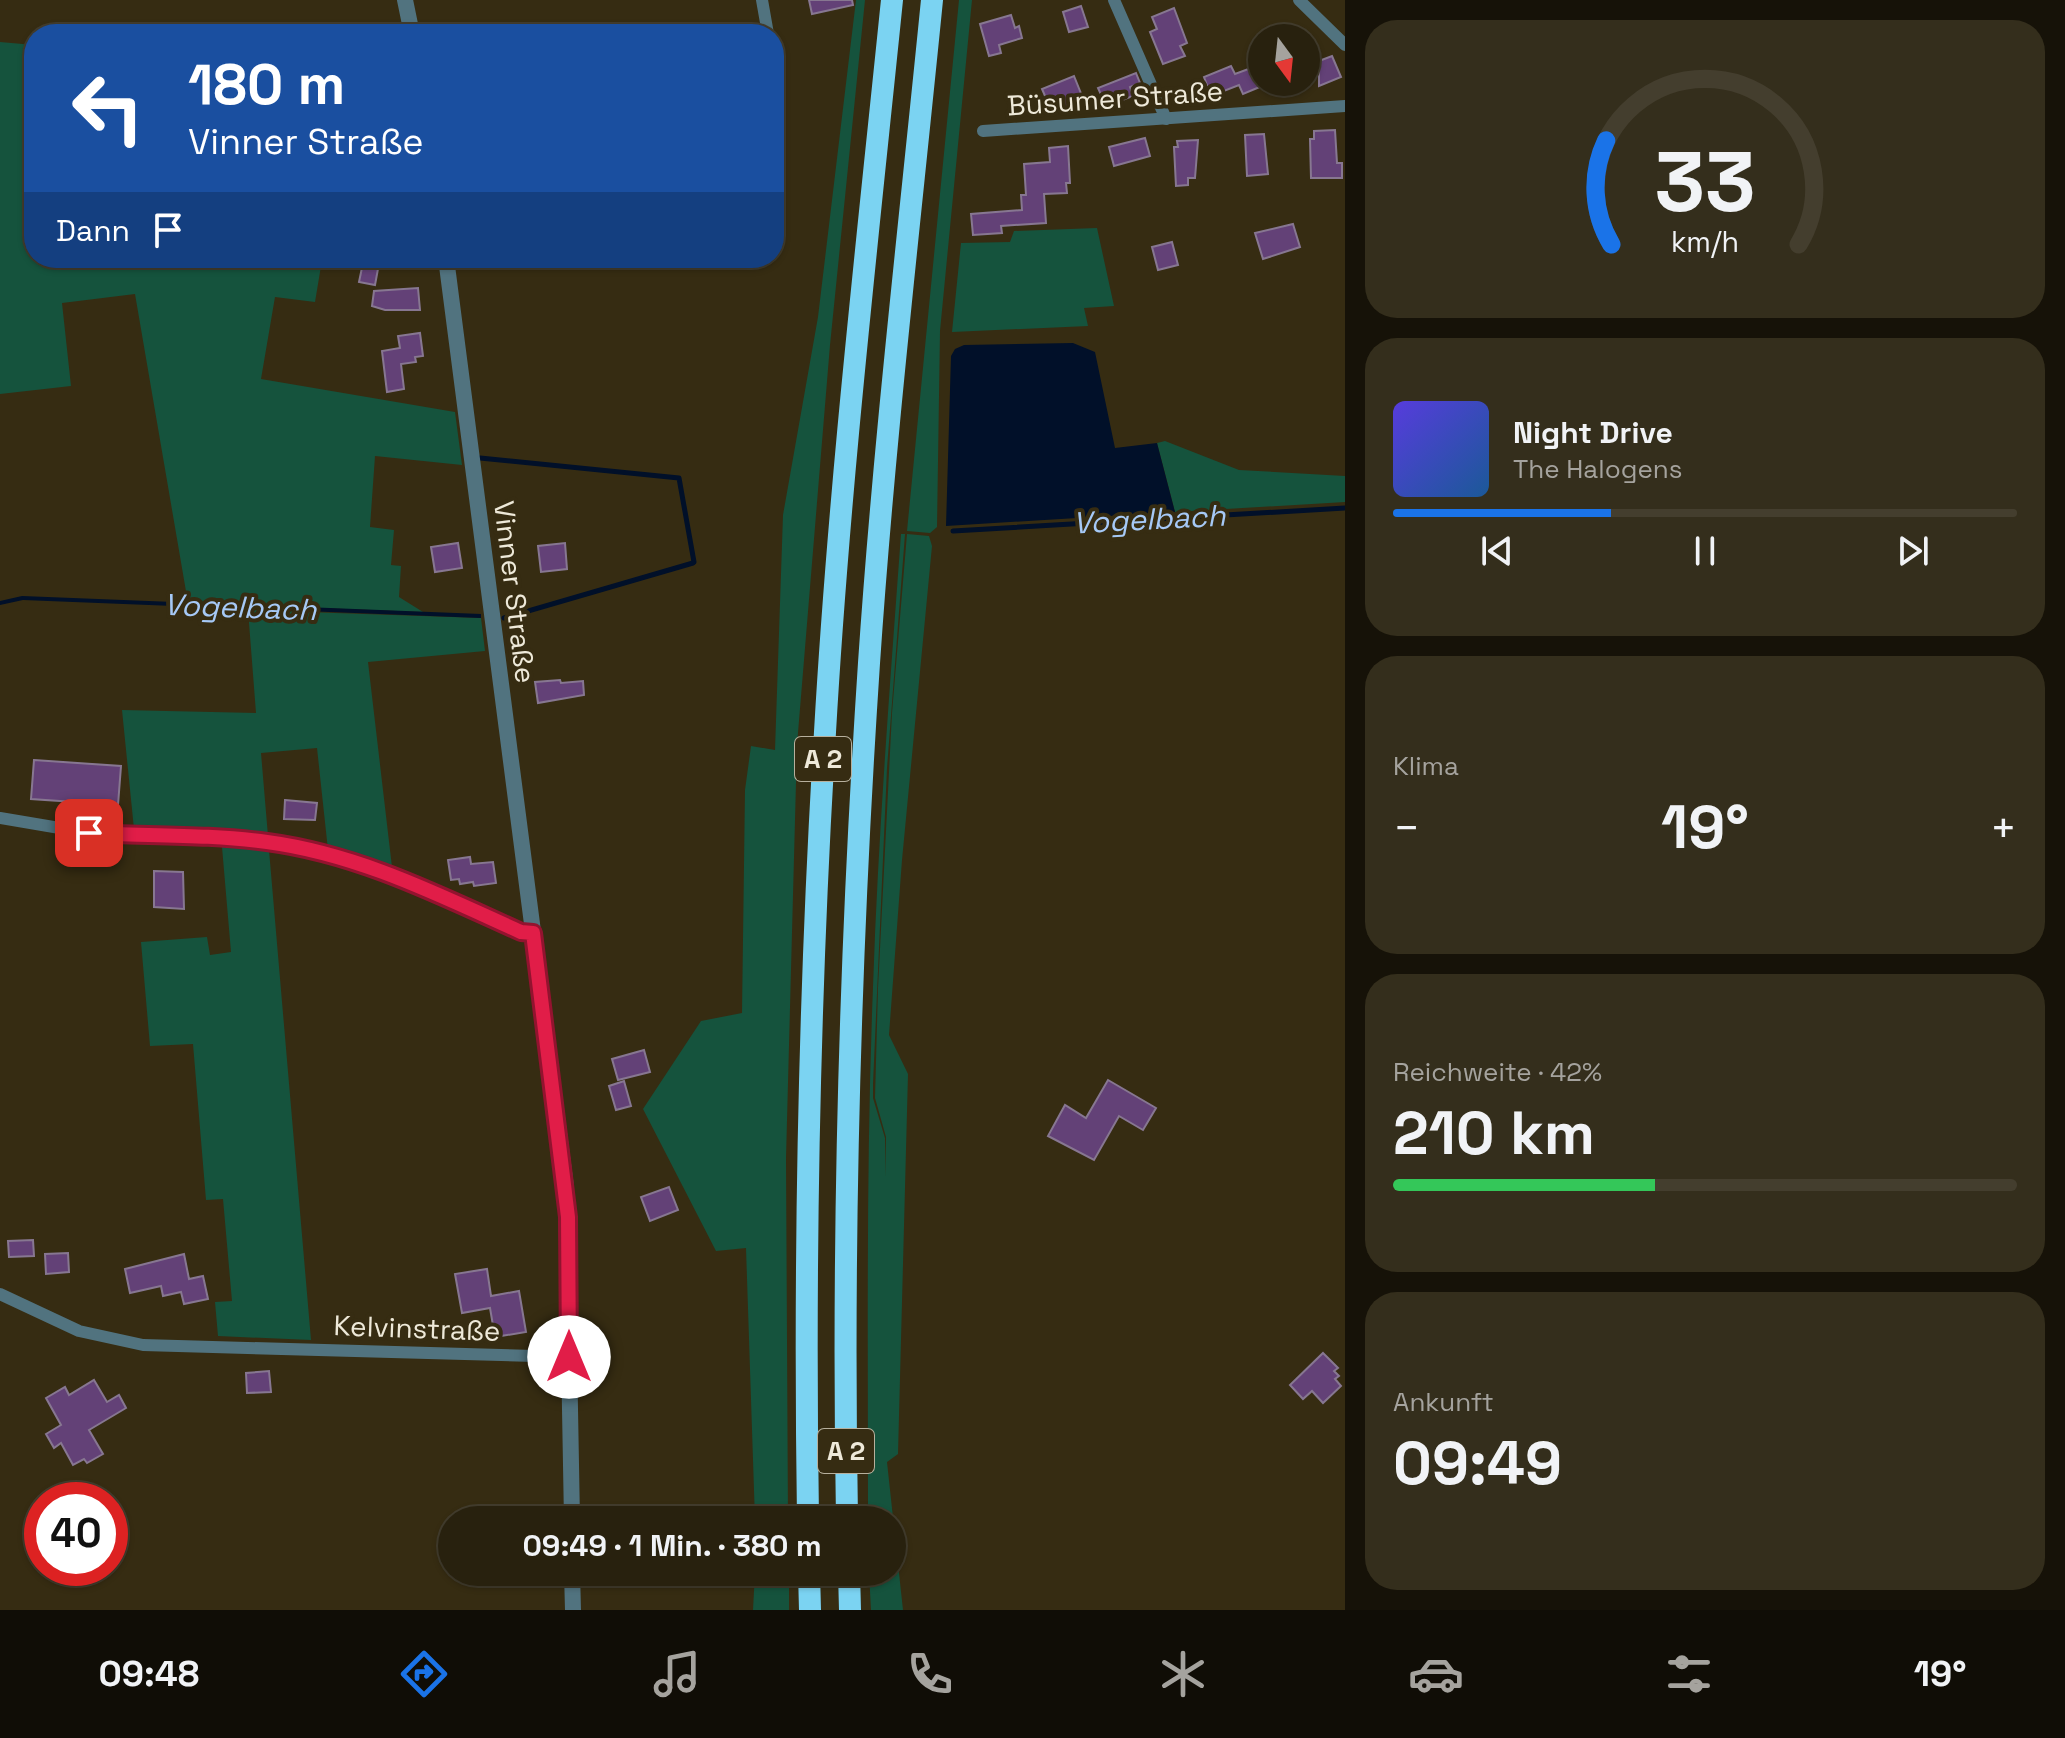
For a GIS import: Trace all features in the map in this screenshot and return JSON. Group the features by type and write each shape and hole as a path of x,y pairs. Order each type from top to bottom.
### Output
{"highway":[{"name":"A 2","path":"808,1506 808,1126 825,729 837,564 892,0"},
{"name":"A 2","path":"847,1506 848,1114 862,780 881,519 932,0"},
{"path":"809,1586 810,1610"},
{"path":"849,1586 850,1610"}],"street":[{"path":"405,0 410,24"},
{"path":"762,0 766,24"},
{"path":"1114,0 1166,119"},
{"path":"1299,0 1345,45"},
{"name":"Büsumer Straße","path":"983,131 1345,106"},
{"name":"Vinner Straße","path":"447,268 568,1217 572,1506"},
{"path":"0,818 89,833 267,842 393,874 521,932 533,933"},
{"name":"Kelvinstraße","path":"0,1294 60,1324 143,1345 569,1357"},
{"path":"572,1586 573,1610"}],"green space":[{"path":"856,0 865,0 830,345 797,745 786,1158 788,1506 755,1506 746,1248 716,1251 643,1109 701,1021 742,1013 745,790 751,746 775,750 783,515 818,317"},
{"path":"959,0 972,0 940,331 937,527 930,533 907,531"},
{"path":"0,42 24,44 24,268 321,268 315,302 275,297 261,379 455,412 462,465 375,456 370,527 394,530 391,565 401,566 399,597 423,612 188,603 135,294 62,303 71,386 0,394"},
{"path":"1097,228 1114,306 1084,308 1088,326 952,332 961,243 1010,242 1014,231"},
{"path":"1165,441 1239,470 1345,476 1345,502 1175,512 1157,443"},
{"path":"901,534 905,534 887,768 873,1084 873,1098 885,1138 886,1177 886,1137 875,1098 892,713 907,534 929,536 932,546 889,1035 908,1074 898,1454 887,1462 892,1506 868,1506 871,1054 885,760"},
{"path":"248,610 481,618 485,651 368,662 392,867 328,850 317,748 261,753 268,836 134,829 122,710 256,713"},
{"path":"222,847 269,850 311,1340 218,1336 215,1302 232,1301 223,1199 206,1200 193,1044 150,1046 141,942 207,937 210,955 231,952"},
{"path":"754,1586 789,1586 789,1610 753,1610"},
{"path":"870,1586 900,1586 903,1610 871,1610"}],"water":[{"path":"1073,343 1095,352 1115,448 1157,443 1175,512 946,526 951,356 955,349 964,345"},
{"path":"22,596 481,614 481,618 23,600 0,605 0,601"}],"building":[{"path":"809,0 852,0 853,5 812,14"},
{"path":"1081,6 1088,27 1069,32 1063,12"},
{"path":"1174,8 1187,43 1180,46 1185,56 1163,64 1150,32 1157,29 1152,17"},
{"path":"1011,15 1015,28 1019,26 1022,38 999,45 1001,53 989,56 980,24"},
{"path":"1332,56 1341,77 1320,86 1320,61"},
{"path":"1231,66 1235,74 1248,69 1248,92 1243,94 1239,85 1211,96 1204,77"},
{"path":"1136,73 1140,83 1130,87 1133,96 1112,104 1109,97 1103,99 1098,88"},
{"path":"1074,76 1084,101 1052,112 1042,89"},
{"path":"1335,130 1337,163 1342,163 1342,178 1311,178 1310,139 1314,139 1314,131"},
{"path":"1264,134 1268,174 1247,176 1245,135"},
{"path":"1145,138 1150,156 1114,166 1109,147"},
{"path":"1198,140 1195,178 1188,178 1188,185 1176,186 1174,147 1178,147 1177,141"},
{"path":"1068,146 1070,183 1066,183 1067,193 1044,194 1046,223 1001,226 1002,233 973,235 971,214 1022,210 1021,195 1026,195 1024,164 1050,162 1049,148"},
{"path":"1293,224 1300,247 1263,259 1255,233"},
{"path":"1172,242 1178,265 1158,270 1152,247"},
{"path":"362,268 378,268 375,285 359,282"},
{"path":"418,288 420,310 385,310 372,306 374,291"},
{"path":"420,333 423,356 415,357 416,362 401,364 404,389 387,392 382,351 400,348 398,336"},
{"path":"458,543 462,568 435,572 431,547"},
{"path":"565,543 567,569 541,572 538,546"},
{"path":"560,680 561,683 583,681 584,695 538,703 535,682"},
{"path":"34,760 121,766 118,805 31,799"},
{"path":"285,800 317,803 315,820 284,819"},
{"path":"470,857 471,864 493,862 496,883 474,886 473,882 460,884 459,879 451,880 448,860"},
{"path":"154,871 183,872 184,909 154,907"},
{"path":"644,1050 650,1072 618,1080 612,1059"},
{"path":"1108,1080 1156,1108 1143,1130 1119,1116 1094,1160 1048,1136 1065,1105 1086,1118"},
{"path":"624,1081 631,1106 616,1110 609,1086"},
{"path":"669,1187 678,1210 650,1221 641,1197"},
{"path":"33,1240 34,1256 9,1257 8,1241"},
{"path":"68,1253 69,1272 46,1274 45,1254"},
{"path":"184,1254 189,1279 203,1276 208,1299 184,1304 181,1292 163,1296 161,1286 130,1293 125,1269"},
{"path":"487,1269 491,1296 519,1291 526,1332 495,1337 490,1308 462,1313 455,1274"},
{"path":"1323,1353 1338,1368 1334,1371 1339,1376 1335,1379 1341,1386 1323,1403 1312,1391 1303,1399 1290,1385"},
{"path":"269,1371 271,1392 247,1393 246,1373"},
{"path":"94,1380 107,1402 119,1395 126,1408 89,1430 103,1454 87,1463 84,1459 73,1465 61,1443 54,1448 46,1434 61,1425 46,1398 65,1387 69,1395"}],"waterway":[{"path":"480,458 679,478 694,562"},
{"name":"Vogelbach","path":"953,531 1345,508"},
{"name":"Vogelbach","path":"504,618 693,563"}],"route":[{"path":"89,833 267,842 326,855 393,874 521,932 533,933 566,1187 569,1357"}]}
